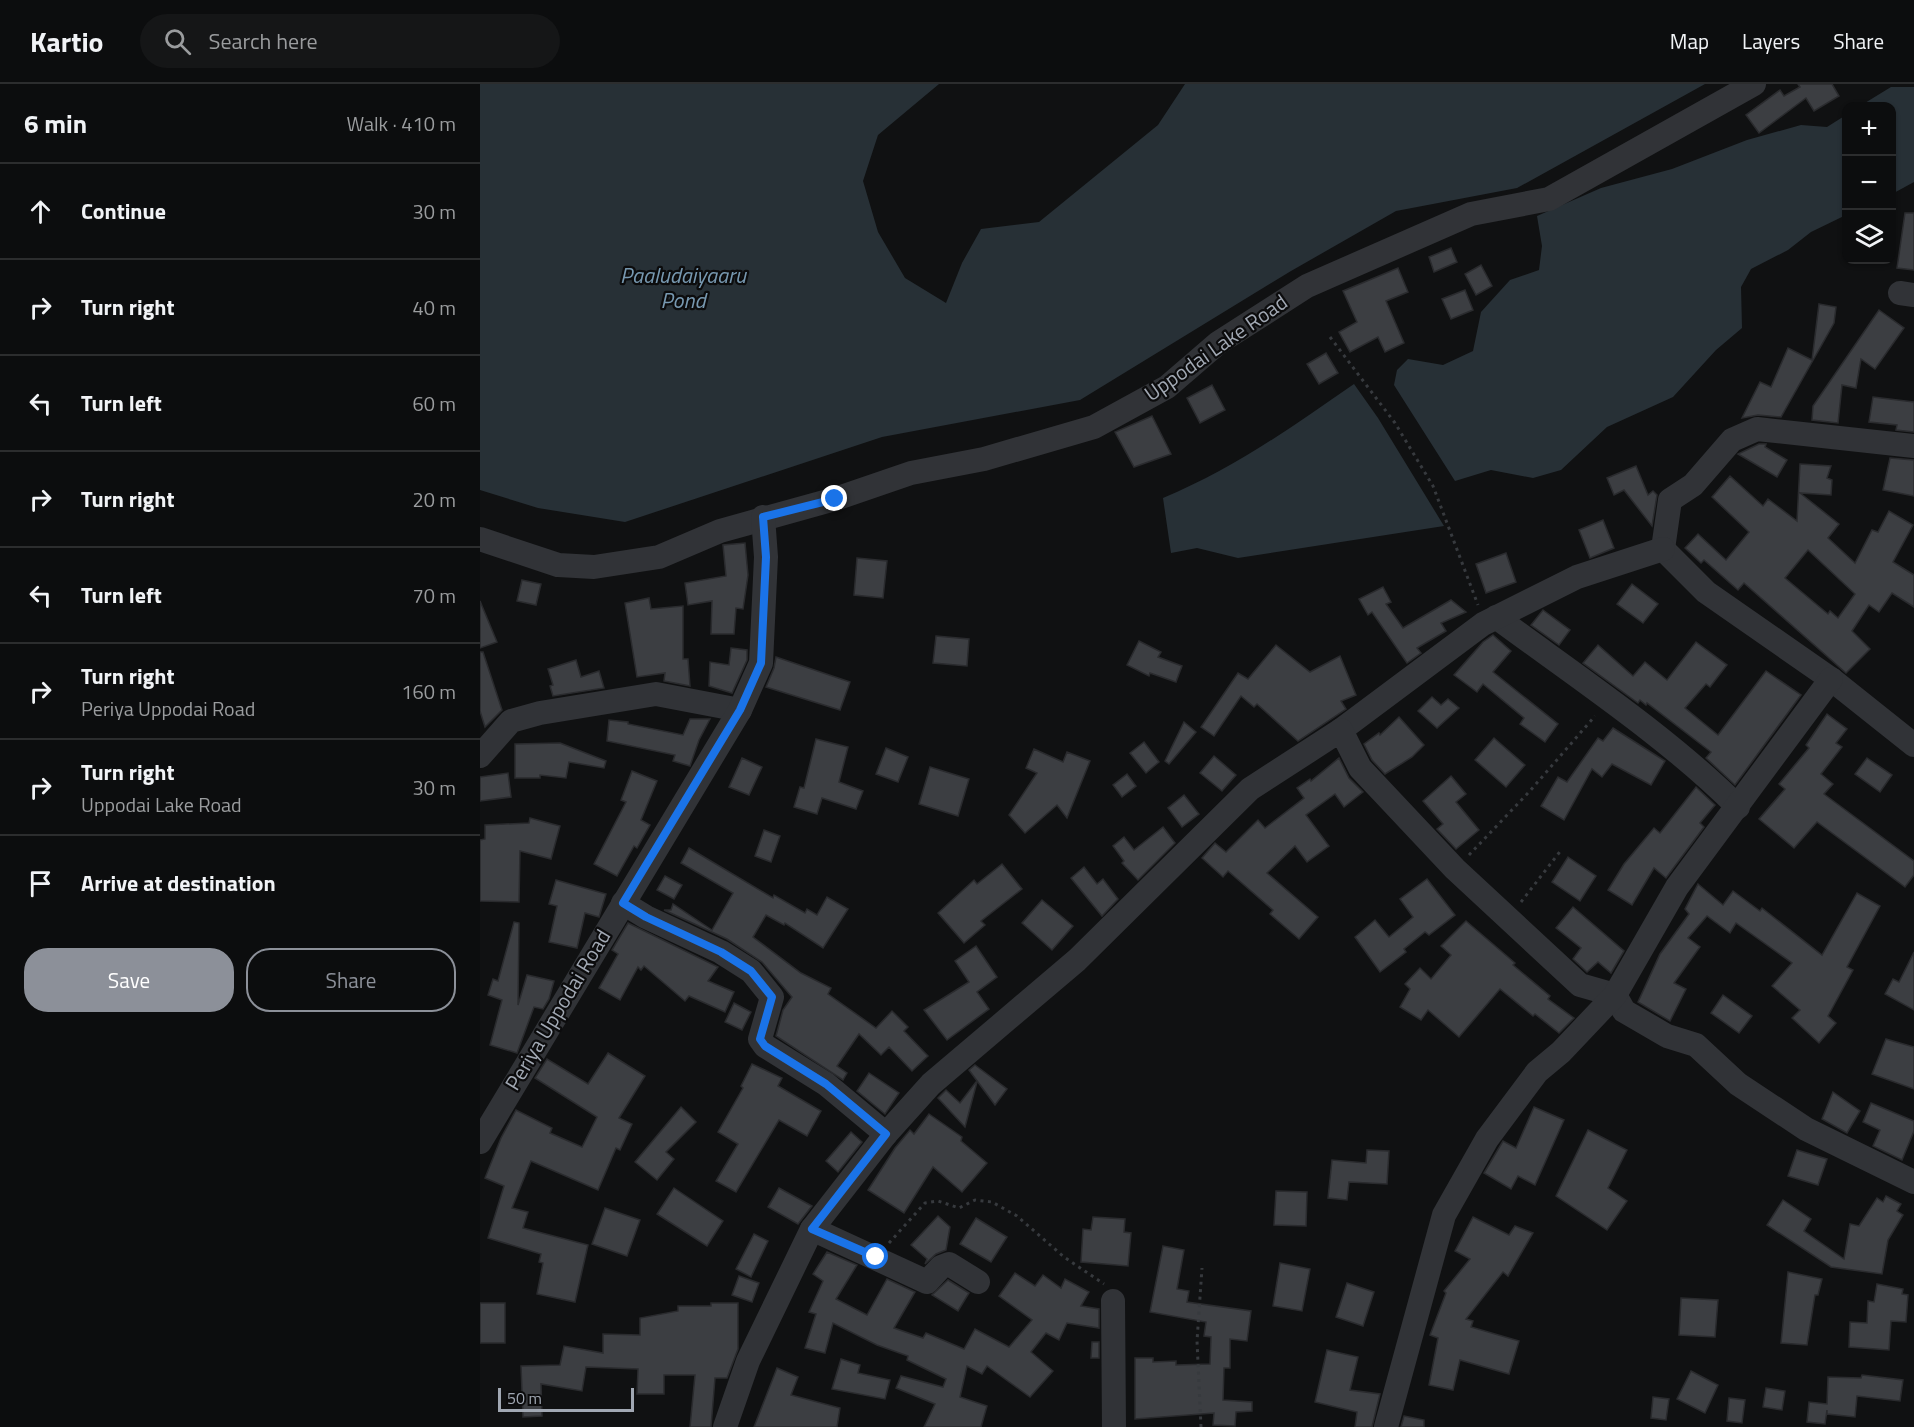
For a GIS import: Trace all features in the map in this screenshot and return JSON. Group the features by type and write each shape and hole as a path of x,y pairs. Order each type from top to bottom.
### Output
{"street":[{"name":"Uppodai Lake Road","path":"480,539 558,565 594,567 659,557 720,531 763,517 835,499 910,473 984,459 1094,427 1167,387 1218,343 1307,286 1471,214 1549,199 1754,84"},
{"path":"1663,549 1670,500 1692,485 1732,440 1757,429 1914,446"},
{"name":"Periya Uppodai Road","path":"480,1142 740,710 761,663 766,557 763,517"},
{"path":"725,1427 748,1361 812,1229 886,1134 931,1084 1077,960 1250,789 1341,730 1490,620 1577,577 1663,549"},
{"path":"1663,549 1706,592 1831,679 1914,745"},
{"path":"1490,620 1608,700 1715,784 1737,807"},
{"path":"1386,1427 1444,1215 1487,1139 1537,1072 1561,1052 1615,995 1677,887 1831,679"},
{"path":"480,756 511,721 540,713 656,694 740,710"},
{"path":"1341,730 1360,768 1455,869 1506,919 1580,985 1615,995 1624,1011 1667,1036 1696,1045 1738,1084 1806,1128 1914,1182"},
{"path":"623,903 646,917 721,952 751,971 772,997 760,1039 765,1046 826,1084 886,1134"},
{"path":"812,1229 927,1282 941,1268 949,1264 978,1282"},
{"path":"1113,1301 1114,1427"}],"path":[{"path":"1330,337 1395,423 1433,486 1473,586 1490,620"},
{"path":"1455,869 1529,792 1608,700"},
{"path":"1506,919 1541,879 1562,849"},
{"path":"876,1257 925,1203 938,1201 959,1208 975,1200 992,1202 1017,1216 1064,1257 1105,1285 1113,1301"},
{"path":"1201,1427 1197,1341 1202,1268"}],"water":[{"name":"Paaludaiyaaru Pond","path":"480,84 939,84 878,135 863,181 878,232 905,278 946,303 962,263 981,229 1039,222 1158,125 1185,84 1705,84 1517,188 1396,211 1291,271 1080,400 882,437 625,522 538,508 480,490"},
{"path":"1891,87 1914,87 1914,182 1896,192 1896,102 1867,102"},
{"path":"1842,118 1842,217 1811,232 1788,250 1751,269 1741,287 1742,328 1716,350 1673,397 1607,427 1561,470 1533,478 1491,470 1455,481 1394,385 1397,370 1408,359 1443,365 1473,351 1481,312 1510,280 1539,270 1542,246 1537,216 1601,188 1672,169 1747,140 1801,125 1827,127"},
{"path":"1354,384 1378,418 1444,526 1238,558 1197,548 1171,553 1163,498 1238,461"}],"building":[{"path":"1798,84 1832,84 1839,96 1814,111 1806,98 1759,133 1746,115 1780,90 1784,96 1800,87"},
{"path":"1905,213 1914,213 1914,270 1897,268"},
{"path":"1451,248 1457,262 1434,272 1429,257"},
{"path":"1481,265 1492,286 1476,295 1465,274"},
{"path":"1398,268 1408,292 1386,301 1404,343 1385,352 1378,337 1350,352 1339,332 1357,322 1343,291"},
{"path":"1465,290 1473,310 1451,319 1442,299"},
{"path":"1819,304 1836,307 1834,323 1781,417 1758,415 1742,418 1760,382 1771,387 1788,348 1812,360"},
{"path":"1879,310 1904,328 1875,369 1861,359 1856,388 1842,385 1838,423 1812,420 1813,406"},
{"path":"1326,353 1338,373 1319,384 1307,364"},
{"path":"1212,385 1225,410 1200,423 1187,398"},
{"path":"1873,397 1914,402 1914,432 1896,430 1897,425 1869,422"},
{"path":"1152,416 1171,454 1134,467 1115,432"},
{"path":"1759,444 1766,444 1765,447 1787,460 1777,477 1738,454"},
{"path":"1890,458 1914,460 1914,496 1883,490"},
{"path":"1800,464 1831,466 1827,478 1832,480 1831,495 1800,493 1839,524 1828,538 1855,563 1872,530 1878,532 1889,511 1913,525 1893,562 1914,575 1914,607 1892,593 1879,612 1869,605 1852,631 1870,649 1846,673 1744,583 1738,590 1704,560 1701,563 1685,548 1698,534 1726,560 1749,532 1712,497 1730,476 1763,506 1768,499 1797,521","holes":["1808,550 1855,594 1838,618 1830,611 1828,614 1785,578"]},
{"path":"1636,466 1648,495 1653,491 1657,495 1652,526 1624,490 1614,495 1607,478"},
{"path":"1603,520 1614,548 1590,558 1579,530"},
{"path":"745,543 748,575 743,609 736,608 734,634 711,634 712,601 688,605 685,583 726,576 723,545"},
{"path":"1506,553 1516,582 1486,593 1476,564"},
{"path":"857,558 887,561 883,598 854,595"},
{"path":"522,580 541,584 536,605 517,601"},
{"path":"1632,584 1658,604 1643,623 1617,604"},
{"path":"1383,587 1391,602 1386,604 1403,628 1451,600 1466,612 1441,623 1446,631 1417,648 1421,653 1407,663 1372,612 1368,615 1359,599"},
{"path":"649,598 651,609 683,606 683,659 688,659 690,686 664,681 665,673 637,677 625,603"},
{"path":"480,601 497,642 480,648"},
{"path":"1543,610 1570,630 1559,645 1531,625"},
{"path":"1493,635 1511,651 1493,672 1558,724 1545,742 1520,724 1524,718 1483,684 1477,692 1454,675 1483,642"},
{"path":"936,636 969,639 967,666 933,663"},
{"path":"1139,641 1161,652 1158,657 1182,666 1176,682 1150,673 1149,676 1127,665"},
{"path":"1696,642 1727,665 1710,687 1706,684 1685,708 1718,735 1766,671 1801,695 1735,785 1706,758 1711,752 1647,703 1646,705 1640,700 1638,703 1583,663 1598,645 1633,676 1645,662 1667,680"},
{"path":"1276,645 1310,672 1340,656 1356,695 1341,701 1346,709 1298,741 1257,704 1254,707 1241,696 1214,736 1201,727 1238,673 1248,679"},
{"path":"731,648 747,650 747,660 732,693 709,686 710,662 729,665"},
{"path":"480,652 483,652 502,710 485,727 480,711"},
{"path":"776,657 850,682 840,710 766,687"},
{"path":"576,660 581,677 599,671 604,688 553,696 550,686 553,685 548,669"},
{"path":"1432,697 1441,705 1448,699 1459,708 1437,728 1418,711"},
{"path":"1827,714 1847,729 1836,743 1842,747 1821,774 1833,784 1824,794 1914,861 1914,875 1905,887 1817,822 1794,848 1759,819 1785,789 1779,784 1809,748 1806,745"},
{"path":"1399,717 1424,745 1412,757 1385,774 1372,760 1364,744 1379,733 1380,735"},
{"path":"690,719 710,719 699,740 690,766 673,761 675,755 607,741 609,720 628,722 628,724 683,735"},
{"path":"1184,722 1196,732 1169,764 1165,761"},
{"path":"1613,728 1665,761 1651,785 1612,764 1602,777 1592,769 1564,820 1541,806 1558,777 1567,782 1598,738 1603,741"},
{"path":"1494,738 1525,765 1506,787 1475,760"},
{"path":"816,739 848,747 839,782 863,791 856,809 822,798 817,814 794,807 800,787 804,788"},
{"path":"1144,742 1159,762 1146,773 1130,753"},
{"path":"560,743 606,761 604,768 569,762 566,778 540,775 540,778 515,778 515,744"},
{"path":"886,748 908,757 898,782 876,774"},
{"path":"1034,749 1063,762 1067,752 1090,761 1067,818 1057,805 1025,833 1009,815 1037,773 1026,768"},
{"path":"1214,756 1236,775 1222,791 1200,773"},
{"path":"742,758 762,767 749,795 729,787"},
{"path":"1339,758 1349,778 1363,792 1344,807 1335,794 1306,815 1329,846 1307,862 1295,846 1267,873 1318,917 1299,939 1270,914 1273,910 1228,871 1223,877 1202,858 1215,843 1226,852 1258,820 1265,828 1304,798 1297,788 1310,779 1311,781"},
{"path":"1867,758 1892,775 1880,792 1855,774"},
{"path":"930,767 969,779 958,816 919,804"},
{"path":"632,771 657,781 641,820 650,825 637,848 634,846 617,876 594,864 626,802 621,800"},
{"path":"508,773 511,797 480,801 480,777"},
{"path":"1127,774 1136,786 1122,797 1113,785"},
{"path":"1451,776 1466,794 1456,802 1479,830 1456,849 1437,829 1443,824 1423,801"},
{"path":"1696,787 1715,805 1700,823 1704,827 1666,878 1654,868 1632,905 1608,890 1624,864 1654,828 1660,833"},
{"path":"1184,795 1199,814 1182,827 1168,808"},
{"path":"530,818 560,826 551,859 520,851 519,902 480,901 480,840 485,839 485,825 529,823"},
{"path":"1163,827 1175,843 1138,880 1122,863 1124,861 1113,846 1124,837 1134,850"},
{"path":"764,830 780,836 771,862 755,856"},
{"path":"689,848 773,898 774,895 805,913 807,909 817,915 827,897 848,909 823,948 785,923 784,925 766,915 753,937 801,973 831,988 828,994 876,1028 892,1011 908,1027 904,1031 928,1056 912,1071 889,1047 881,1055 859,1034 837,1066 847,1073 843,1080 776,1036 783,1010 792,997 762,962 727,939 664,910 671,910 673,904 712,930 733,893 681,863"},
{"path":"1568,857 1596,876 1580,901 1552,882"},
{"path":"1002,864 1022,889 981,921 985,925 964,943 938,913 974,880 977,884"},
{"path":"1084,867 1097,884 1103,879 1118,899 1102,916 1071,878"},
{"path":"665,876 682,885 674,899 657,890"},
{"path":"1427,879 1455,915 1429,935 1425,932 1404,949 1406,952 1380,972 1355,937 1375,920 1389,937 1413,917 1400,899"},
{"path":"556,880 606,894 599,917 585,913 577,948 549,942 557,906 549,904"},
{"path":"1698,884 1723,905 1733,891 1760,911 1762,908 1822,955 1857,893 1880,906 1847,967 1853,970 1828,1016 1836,1023 1819,1043 1792,1018 1800,1010 1772,986 1792,963 1736,923 1730,933 1707,916 1688,938 1700,947 1674,983 1686,989 1670,1021 1638,1002 1660,954 1689,914 1685,909"},
{"path":"1042,900 1073,926 1052,950 1022,923"},
{"path":"1573,907 1624,951 1611,973 1598,962 1587,972 1573,959 1581,948 1556,928"},
{"path":"1466,921 1550,996 1548,999 1574,1018 1559,1033 1535,1014 1533,1016 1500,989 1459,1037 1428,1010 1421,1020 1400,1007 1410,989 1405,984 1420,968 1431,979 1451,955 1441,946"},
{"path":"514,922 519,923 518,1005 527,975 554,981 549,999 543,1009 534,1007 517,1053 490,1045 502,1000 488,995 493,979 498,981"},
{"path":"628,923 718,967 708,981 734,992 725,1012 689,996 685,1001 644,966 641,970 638,967 620,1000 599,988 618,954 612,950"},
{"path":"976,946 997,977 977,992 989,1009 947,1040 924,1010 969,982 955,961"},
{"path":"1914,952 1914,1010 1885,994 1893,979 1899,982"},
{"path":"1723,995 1752,1016 1739,1033 1711,1013"},
{"path":"734,1003 751,1012 742,1030 725,1022"},
{"path":"1886,1039 1914,1047 1914,1089 1872,1074"},
{"path":"608,1053 645,1076 619,1118 632,1124 620,1150 616,1148 598,1190 531,1161 512,1208 528,1212 523,1228 588,1245 575,1302 537,1294 543,1263 539,1262 541,1254 488,1238 504,1186 485,1178 501,1138 516,1110 552,1128 550,1133 582,1147 597,1117 535,1078 547,1059 588,1084"},
{"path":"752,1064 782,1078 778,1086 821,1111 807,1136 779,1120 736,1192 716,1181 738,1144 718,1132 743,1088 741,1086"},
{"path":"975,1065 1007,1089 995,1105 969,1070"},
{"path":"869,1073 899,1093 885,1114 857,1091"},
{"path":"976,1082 965,1127 938,1098 946,1090 960,1103"},
{"path":"1833,1092 1860,1111 1847,1133 1822,1119"},
{"path":"1871,1103 1914,1121 1914,1131 1902,1160 1873,1146 1880,1130 1863,1122"},
{"path":"681,1107 696,1122 666,1152 674,1159 657,1180 635,1162"},
{"path":"1534,1107 1564,1120 1535,1185 1518,1176 1511,1189 1484,1173 1503,1141 1516,1148"},
{"path":"929,1114 962,1137 961,1141 987,1163 962,1192 933,1167 904,1213 868,1190 895,1148 910,1130 914,1134"},
{"path":"1588,1130 1627,1150 1608,1188 1627,1201 1607,1230 1556,1196"},
{"path":"851,1132 862,1142 838,1172 826,1161"},
{"path":"1367,1150 1389,1151 1387,1184 1349,1182 1347,1200 1328,1198 1332,1160 1366,1163"},
{"path":"1797,1150 1827,1159 1818,1185 1788,1176"},
{"path":"674,1188 723,1221 707,1246 657,1214"},
{"path":"779,1188 812,1206 798,1224 768,1207"},
{"path":"1276,1191 1307,1192 1306,1226 1274,1225"},
{"path":"1886,1196 1901,1204 1897,1211 1903,1215 1888,1240 1882,1274 1831,1267 1767,1225 1783,1200 1811,1219 1804,1231 1844,1259 1850,1224 1859,1226 1877,1198 1883,1202"},
{"path":"605,1208 640,1220 627,1256 592,1244"},
{"path":"938,1216 950,1227 946,1250 936,1254 925,1264 927,1259 911,1245"},
{"path":"1093,1217 1125,1219 1124,1232 1131,1233 1128,1266 1081,1262 1083,1229 1091,1230"},
{"path":"1473,1217 1509,1235 1515,1226 1533,1233 1508,1276 1503,1272 1466,1319 1473,1321 1471,1327 1519,1341 1509,1374 1460,1360 1453,1390 1429,1385 1438,1338 1430,1335 1446,1293 1444,1291 1470,1259 1455,1251"},
{"path":"976,1218 1007,1237 991,1262 960,1244"},
{"path":"754,1234 768,1241 751,1277 736,1269"},
{"path":"1163,1246 1184,1250 1177,1289 1189,1291 1187,1302 1251,1311 1247,1341 1230,1339 1230,1368 1224,1368 1223,1400 1252,1402 1252,1411 1236,1412 1235,1426 1213,1425 1214,1413 1135,1419 1135,1358 1153,1358 1153,1362 1176,1361 1176,1365 1210,1364 1211,1337 1204,1336 1206,1322 1150,1312"},
{"path":"827,1252 857,1265 836,1299 867,1315 887,1279 915,1292 894,1328 923,1338 926,1333 964,1349 975,1329 1009,1347 1032,1320 999,1296 1015,1273 1035,1286 1043,1275 1061,1288 1065,1279 1089,1292 1081,1306 1099,1309 1099,1328 1067,1323 1059,1340 1046,1333 1031,1352 1053,1371 1030,1397 987,1366 982,1374 967,1366 960,1397 987,1406 981,1427 924,1427 935,1404 896,1388 901,1376 943,1387 946,1379 907,1360 908,1356 877,1345 833,1323 825,1353 805,1348 816,1314 809,1312 823,1281 813,1274"},
{"path":"1280,1263 1310,1269 1302,1311 1273,1306"},
{"path":"1788,1272 1822,1279 1818,1295 1815,1295 1807,1345 1781,1343"},
{"path":"739,1276 759,1283 752,1302 732,1295"},
{"path":"948,1280 969,1293 958,1311 932,1295"},
{"path":"1347,1283 1374,1292 1363,1326 1336,1317"},
{"path":"1877,1284 1903,1289 1902,1294 1908,1295 1906,1322 1891,1321 1889,1350 1849,1347 1850,1322 1867,1323 1868,1301 1874,1302"},
{"path":"1681,1298 1718,1300 1715,1337 1679,1335"},
{"path":"480,1303 505,1303 505,1343 480,1343"},
{"path":"711,1303 738,1303 738,1349 727,1378 715,1378 711,1427 690,1427 695,1375 664,1375 664,1394 637,1394 638,1369 586,1367 582,1391 541,1384 542,1416 523,1417 521,1366 560,1365 564,1346 603,1353 603,1334 640,1335 640,1318 678,1311 678,1306 711,1306"},
{"path":"1092,1342 1099,1342 1099,1358 1091,1358"},
{"path":"1327,1350 1358,1357 1350,1390 1380,1394 1372,1427 1355,1427 1357,1412 1315,1402"},
{"path":"841,1359 860,1365 858,1373 890,1380 885,1399 832,1389"},
{"path":"777,1368 798,1377 791,1395 840,1408 837,1427 754,1427"},
{"path":"1691,1371 1718,1385 1705,1413 1677,1399"},
{"path":"1862,1375 1903,1380 1900,1401 1857,1396 1855,1417 1827,1414 1827,1410 1825,1424 1807,1422 1809,1402 1827,1404 1828,1377 1861,1378"},
{"path":"1766,1388 1785,1391 1782,1410 1763,1407"},
{"path":"1653,1397 1669,1399 1666,1420 1651,1418"},
{"path":"1729,1398 1745,1400 1742,1423 1727,1421"},
{"path":"1404,1416 1424,1420 1424,1427 1401,1427"}],"route":[{"path":"835,499 763,517 766,557 761,663 740,710 623,903 646,917 721,952 751,971 772,997 760,1039 765,1046 826,1084 886,1134 812,1229 876,1257"}]}
